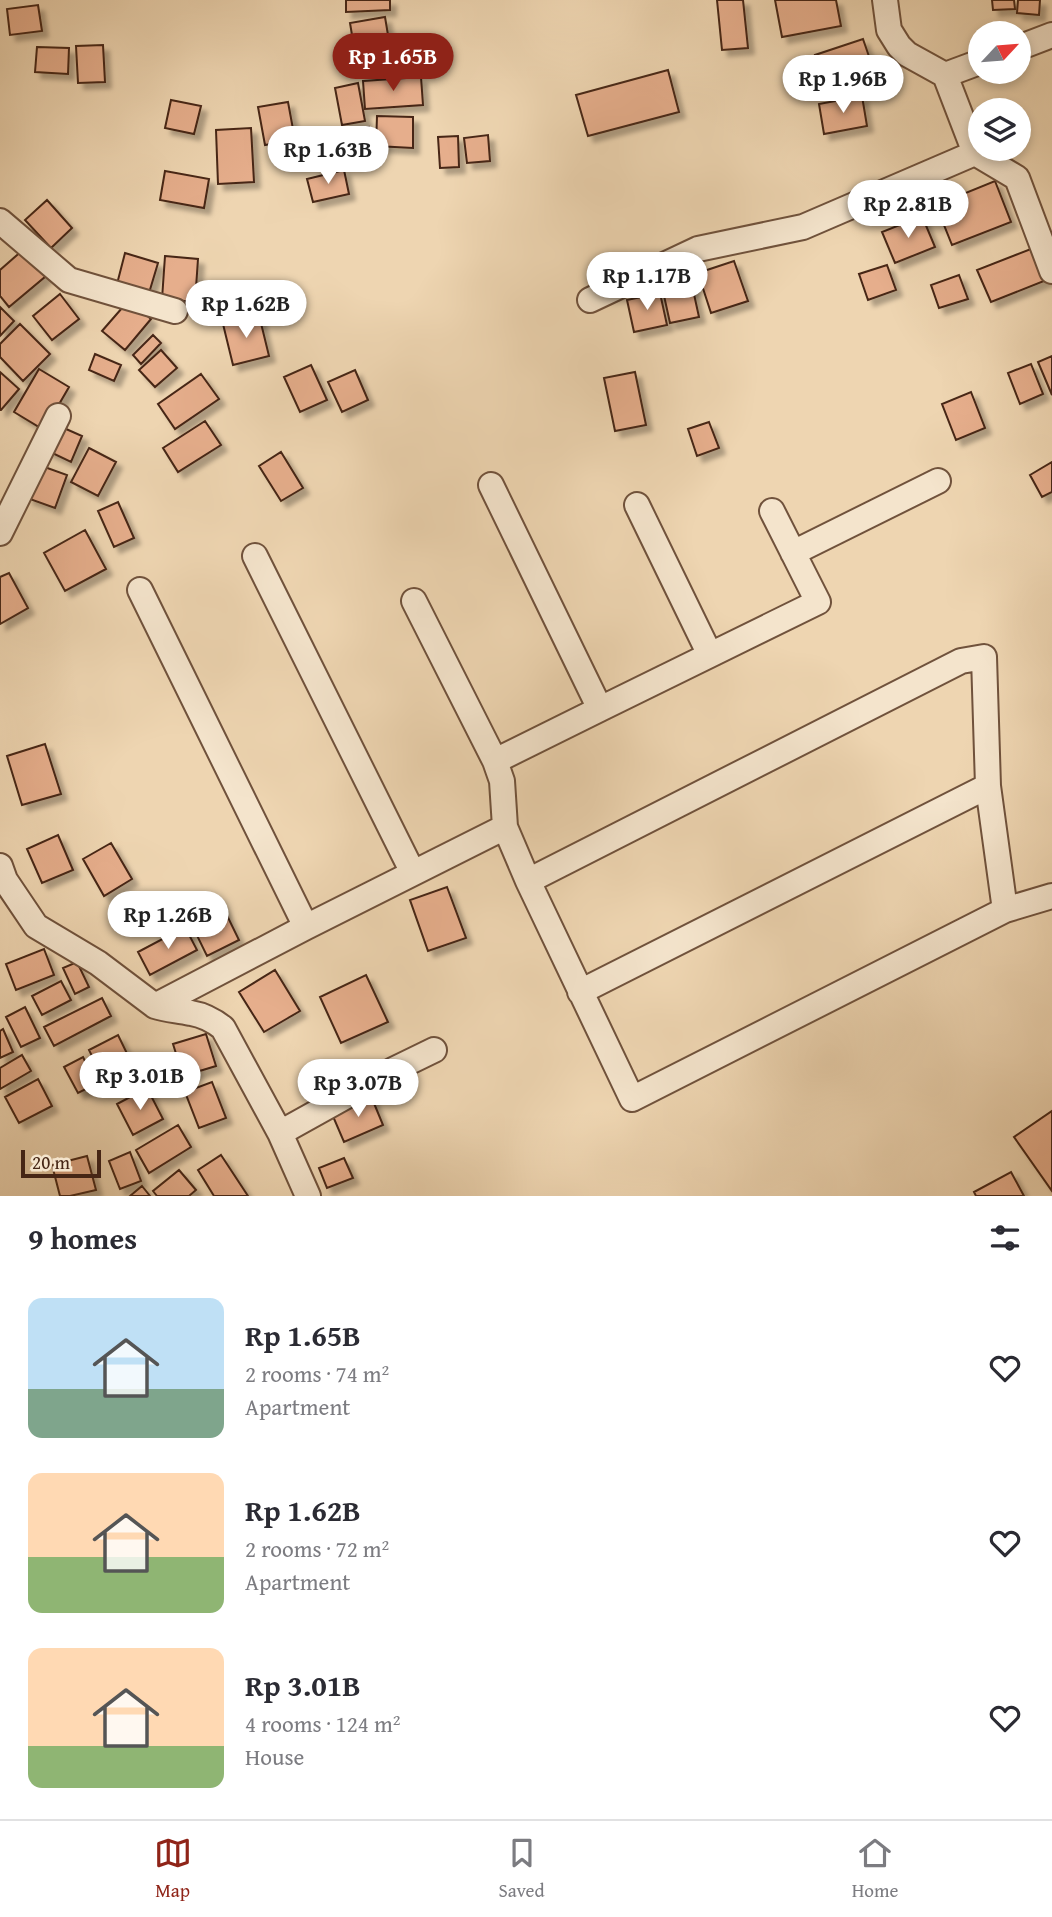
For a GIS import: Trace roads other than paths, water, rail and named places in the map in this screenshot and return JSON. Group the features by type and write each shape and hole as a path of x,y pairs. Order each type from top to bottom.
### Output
{"street":[{"path":"885,0 889,30 907,54 945,75 968,135"},
{"path":"1031,43 1052,36"},
{"path":"945,75 968,66"},
{"path":"590,300 698,249 803,227 968,156"},
{"path":"988,161 1017,178 1052,271"},
{"path":"0,221 69,280 175,312"},
{"path":"0,533 58,416"},
{"path":"793,554 938,481"},
{"path":"492,485 600,709"},
{"path":"637,505 710,655"},
{"path":"495,761 818,602 772,511"},
{"path":"254,556 413,873"},
{"path":"140,590 306,927"},
{"path":"414,600 495,761 502,781 505,827 632,1099 1005,910 1052,896"},
{"path":"528,881 961,661 984,657 988,786 1005,910"},
{"path":"580,992 988,786"},
{"path":"155,1006 505,827"},
{"path":"0,866 5,880 36,926 97,963 155,1006 209,1018 223,1028 280,1133 308,1196"},
{"path":"280,1133 434,1050"}]}
